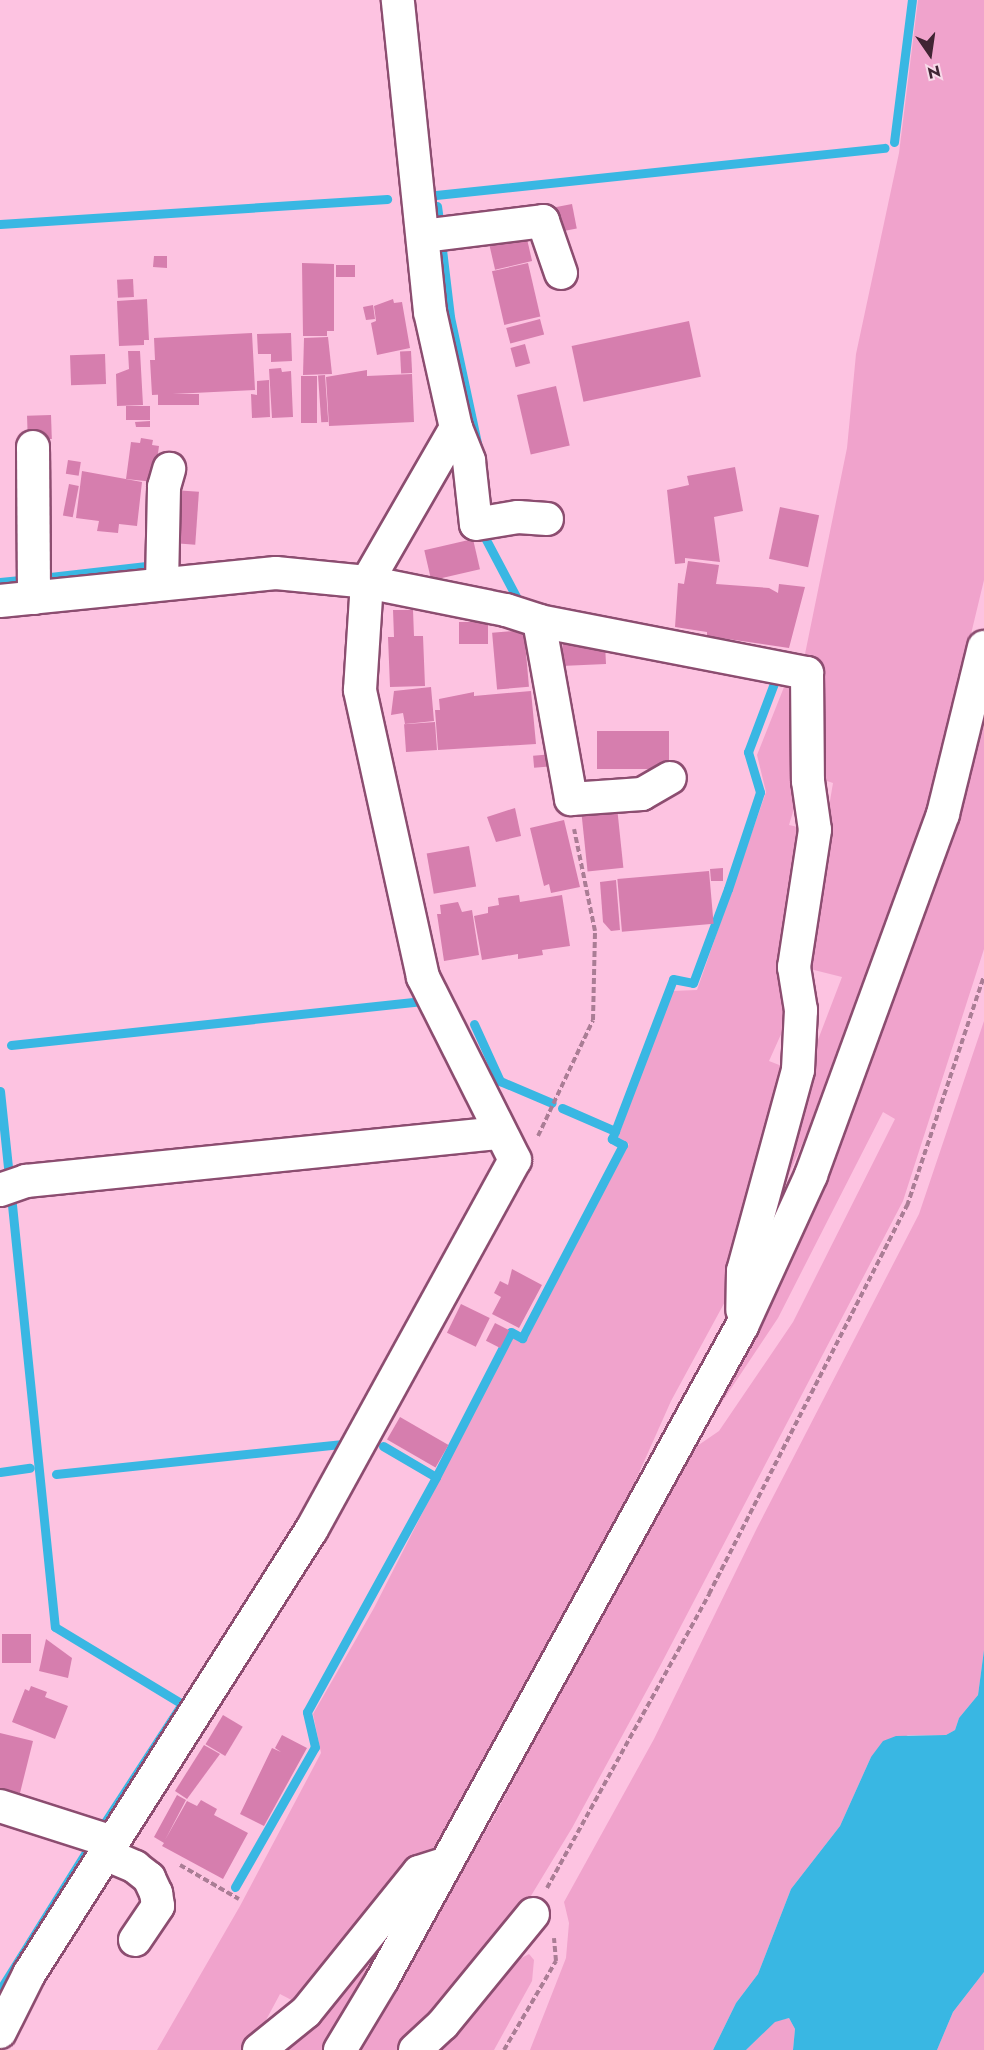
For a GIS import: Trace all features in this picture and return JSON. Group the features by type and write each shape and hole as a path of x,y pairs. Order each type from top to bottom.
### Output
{"street":[{"path":"398,0 430,312 456,428 468,461 476,524 518,517 547,519"},
{"path":"423,236 543,221 561,273"},
{"path":"456,428 367,582 360,690 423,977 508,1146"},
{"path":"33,447 34,598"},
{"path":"162,585 164,487 169,469"},
{"path":"0,601 276,573 367,582 506,610 539,621 807,672 808,781 815,830 794,967 801,1010 798,1070 744,1271 742,1326"},
{"path":"539,621 571,798 642,794 670,778"},
{"path":"340,2050 447,1862 742,1326 811,1175 939,825 984,647"},
{"path":"0,1190 26,1181 508,1146"},
{"path":"0,2032 29,1974 312,1529 508,1146"},
{"path":"0,1806 109,1848 149,1878 156,1893 158,1906 135,1940"},
{"path":"259,2050 306,2012 419,1872 447,1862"},
{"path":"415,2050 443,2024 532,1914"}],"path":[{"path":"508,1146 544,1130 594,1020 595,931 571,798"},
{"path":"504,2050 555,1961 550,1926 532,1914 709,1594 907,1206 984,976"}],"shaded area":[{"path":"918,0 984,0 984,580 929,809 851,1034 753,1255 803,1079 842,977 802,967 833,783 818,778 816,658 805,654 847,448 856,354 899,153"},
{"path":"786,682 797,696 799,792 789,825 807,829 791,1012 769,1061 792,1070 727,1298 671,1401 622,1511 454,1830 416,1868 301,2005 280,1994 250,2050 157,2050 240,1906 321,1753 313,1714 374,1608 512,1337 525,1342 629,1144 618,1137 672,991 697,990 766,792 757,755"},
{"path":"984,710 984,949 903,1201 659,1668 572,1828 520,1914 406,2050 358,2050 495,1815 684,1455 719,1431 793,1322 895,1119 883,1112 778,1318 716,1411 818,1190 893,999 959,810"},
{"path":"984,1021 984,1650 978,1695 959,1718 955,1730 946,1735 908,1735 871,1757 840,1826 791,1889 758,1974 736,2003 713,2050 530,2050 566,1958 569,1923 564,1902 654,1739 757,1528 919,1214"},
{"path":"423,1879 386,1950 322,2050 288,2050"},
{"path":"529,1954 534,1960 532,1981 494,2050 428,2050 510,1964"},
{"path":"984,1972 984,2050 937,2050 953,2012"},
{"path":"789,2018 795,2029 793,2050 746,2050 775,2021"}],"water":[{"path":"984,1650 984,1972 953,2012 937,2050 793,2050 795,2029 789,2018 775,2022 746,2050 713,2050 736,2003 758,1974 791,1889 840,1826 871,1757 883,1741 896,1736 946,1735 955,1730 959,1718 978,1695"}],"building":[{"path":"572,204 577,229 552,233 547,209"},
{"path":"524,226 532,261 495,270 487,235"},
{"path":"154,256 167,256 167,268 153,267"},
{"path":"302,263 334,264 334,331 327,331 327,336 303,336"},
{"path":"528,263 540,317 504,325 492,271"},
{"path":"336,265 355,265 355,277 336,277"},
{"path":"133,279 134,297 118,298 117,280"},
{"path":"147,299 149,340 144,340 144,345 119,346 117,301"},
{"path":"393,299 394,303 402,302 410,348 377,355 371,323 376,321 374,306"},
{"path":"373,305 375,319 366,320 363,307"},
{"path":"540,319 544,334 510,344 506,328"},
{"path":"689,321 701,377 583,402 572,346"},
{"path":"252,333 255,390 152,395 150,360 155,360 154,338"},
{"path":"291,333 292,361 271,362 271,354 258,354 257,334"},
{"path":"328,337 332,374 303,375 304,338"},
{"path":"525,344 530,363 516,367 511,348"},
{"path":"128,351 140,351 143,405 117,406 116,374 129,369"},
{"path":"411,351 412,373 401,374 400,352"},
{"path":"105,354 106,384 71,385 70,355"},
{"path":"281,368 282,372 291,371 293,417 272,418 269,369"},
{"path":"367,370 367,376 412,374 414,422 329,426 326,377"},
{"path":"318,375 325,375 328,422 321,422"},
{"path":"301,376 317,376 317,423 301,423"},
{"path":"269,380 270,417 252,418 251,394 257,395 257,381"},
{"path":"556,386 570,445 531,454 517,395"},
{"path":"158,394 199,394 199,405 158,405"},
{"path":"126,406 150,406 150,420 126,420"},
{"path":"51,415 52,439 28,440 27,416"},
{"path":"150,421 150,427 136,427 135,422"},
{"path":"141,438 153,440 152,445 159,446 154,482 126,479 131,442 140,443"},
{"path":"68,460 81,462 79,476 66,474"},
{"path":"735,467 743,511 714,517 720,562 685,558 685,563 675,564 667,490 689,485 687,476"},
{"path":"82,471 142,482 137,526 119,524 118,533 97,531 99,521 76,518"},
{"path":"69,484 79,486 73,517 63,515"},
{"path":"173,490 199,492 195,545 169,543"},
{"path":"780,507 819,515 808,567 769,559"},
{"path":"473,539 480,569 431,580 424,550"},
{"path":"688,561 719,565 716,584 769,588 778,593 779,584 805,587 789,648 707,636 707,632 675,627 678,583 684,584"},
{"path":"393,610 413,610 414,636 423,636 425,686 390,687 388,637 394,637"},
{"path":"459,622 488,622 488,644 459,644"},
{"path":"524,630 529,687 497,690 492,633"},
{"path":"563,640 574,640 574,645 605,644 606,664 561,666"},
{"path":"431,687 434,721 405,724 403,713 391,715 394,691"},
{"path":"531,691 536,744 438,750 435,710 440,710 439,699 474,692 474,696"},
{"path":"435,722 437,750 406,752 404,724"},
{"path":"597,731 669,731 669,769 597,769"},
{"path":"554,754 555,766 534,768 533,756"},
{"path":"617,807 623,868 588,871 581,811"},
{"path":"515,808 521,836 496,842 487,817"},
{"path":"564,820 580,887 551,893 549,884 544,886 530,828"},
{"path":"469,846 476,886 434,894 427,853"},
{"path":"723,868 723,881 711,881 710,869"},
{"path":"709,871 714,924 622,932 617,879"},
{"path":"616,880 620,930 611,931 603,922 600,882"},
{"path":"519,895 520,902 562,895 570,946 542,950 543,955 518,959 518,954 482,960 474,916 488,913 488,907 499,905 498,898"},
{"path":"458,902 462,912 472,910 479,955 444,961 437,914 441,914 440,905"},
{"path":"512,1269 542,1285 519,1328 492,1314 501,1297 494,1293 500,1281 508,1285"},
{"path":"461,1304 490,1318 476,1347 447,1333"},
{"path":"495,1323 509,1330 500,1348 486,1341"},
{"path":"400,1417 448,1445 435,1468 387,1440"},
{"path":"2,1634 31,1634 31,1663 2,1663"},
{"path":"46,1639 72,1658 68,1678 39,1671"},
{"path":"31,1686 47,1692 45,1697 68,1706 55,1739 12,1722 25,1689 29,1691"},
{"path":"223,1715 243,1727 225,1756 205,1744"},
{"path":"0,1733 33,1741 20,1793 0,1789"},
{"path":"282,1735 307,1748 264,1826 240,1814 272,1748 281,1752 275,1748"},
{"path":"204,1745 220,1754 187,1799 175,1791"},
{"path":"177,1795 186,1800 165,1840 187,1801 197,1806 201,1800 217,1809 214,1815 248,1833 223,1879 162,1846 164,1843 154,1837"}],"waterway":[{"path":"894,142 912,0"},
{"path":"436,195 885,148"},
{"path":"0,224 387,199"},
{"path":"437,206 439,221"},
{"path":"441,241 450,317 479,452"},
{"path":"483,534 518,600"},
{"path":"50,577 146,566"},
{"path":"0,582 18,580"},
{"path":"235,1887 315,1747 307,1712 436,1477 511,1332 522,1338 623,1145 612,1139 673,979 693,983 728,889 760,792 748,752 776,678"},
{"path":"11,1045 416,1002"},
{"path":"474,1024 500,1081 552,1103"},
{"path":"0,1091 9,1177"},
{"path":"562,1108 615,1131"},
{"path":"11,1195 55,1627 182,1704 105,1822"},
{"path":"56,1474 340,1444"},
{"path":"383,1446 436,1477"},
{"path":"0,1472 30,1468"},
{"path":"0,1990 88,1849"}]}
